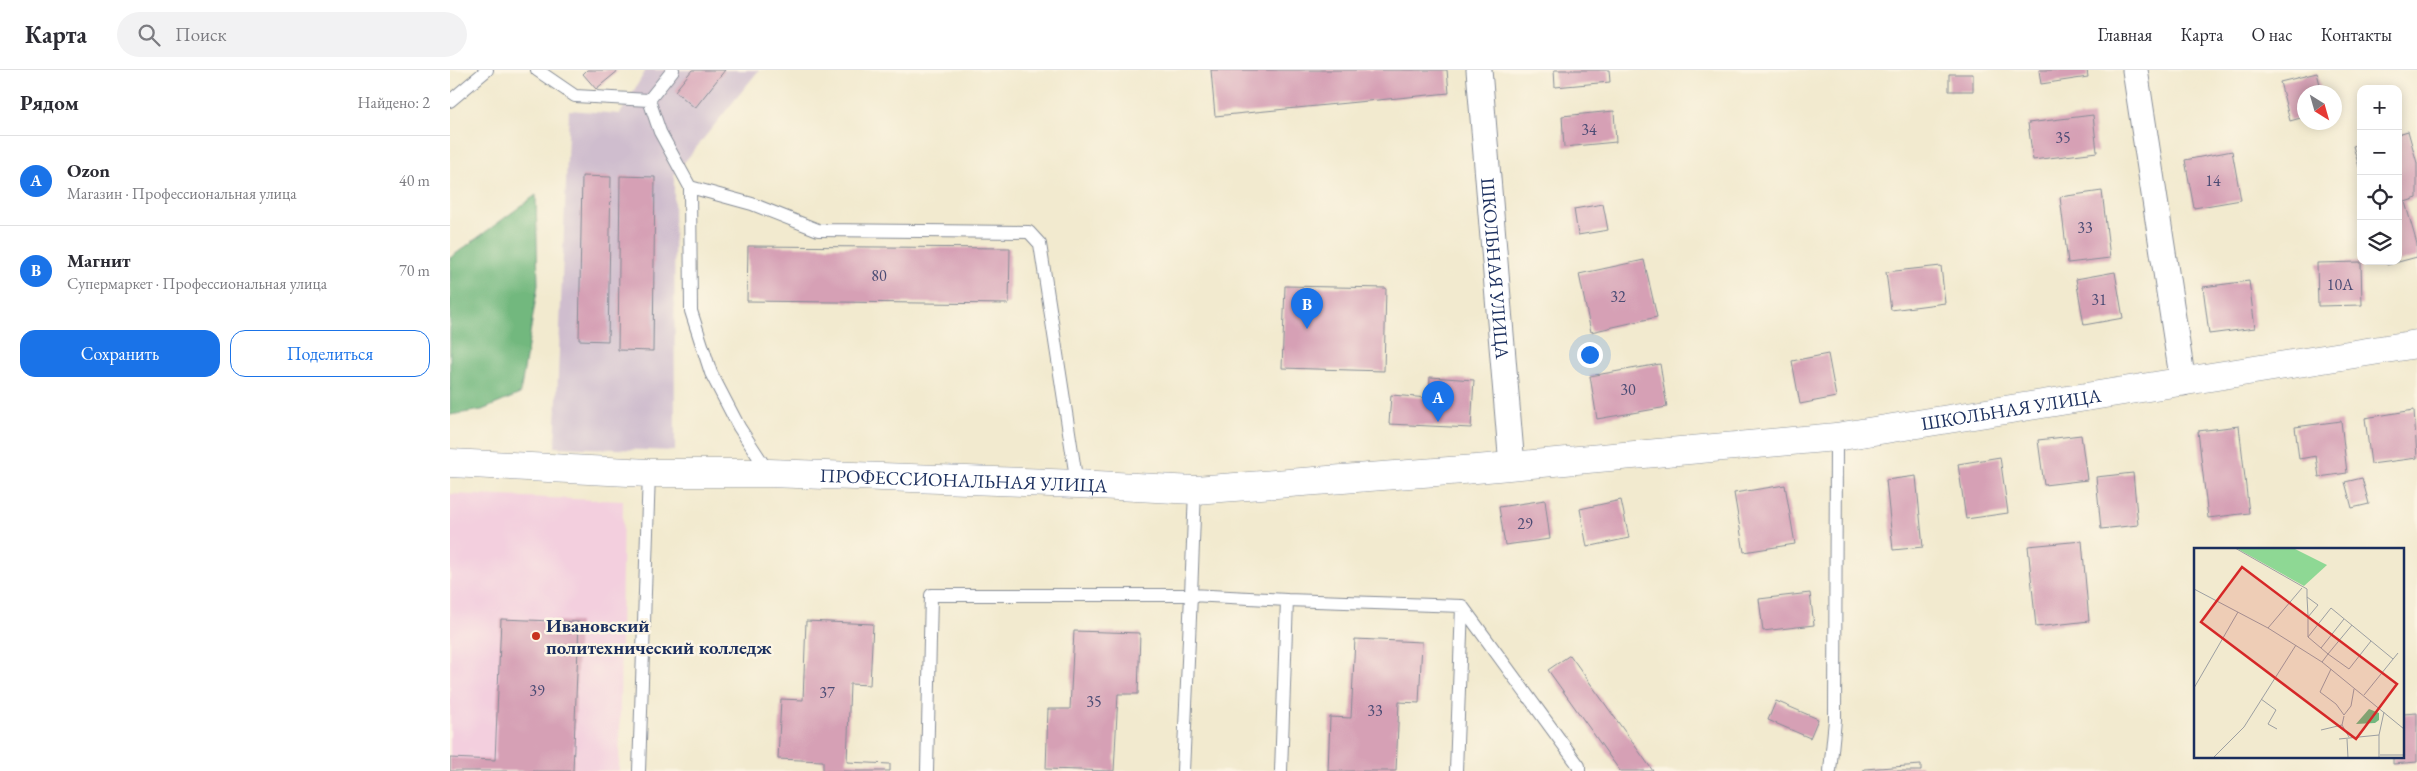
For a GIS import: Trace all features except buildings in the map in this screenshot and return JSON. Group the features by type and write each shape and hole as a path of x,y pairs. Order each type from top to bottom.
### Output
{"street":[{"name":"ШКОЛЬНАЯ УЛИЦА","path":"1479,70 1512,466 1838,437 2417,344"},
{"path":"2135,70 2183,383"},
{"name":"ПРОФЕССИОНАЛЬНАЯ УЛИЦА","path":"450,464 650,473 769,473 1195,490 1512,466"}],"lane":[{"path":"450,101 487,70"},
{"path":"537,70 575,96 649,100"},
{"path":"649,100 673,70"},
{"path":"649,100 660,132 690,187 691,311 711,373 739,427 769,473"},
{"path":"690,187 752,204 818,230 1029,232 1040,244 1077,484"},
{"path":"1830,771 1835,720 1838,437"},
{"path":"639,771 650,473"},
{"path":"1183,771 1195,490"},
{"path":"927,771 932,595 1191,595 1462,606"},
{"path":"1281,771 1286,600"},
{"path":"1462,606 1580,769"},
{"path":"1456,771 1462,606"}],"shaded area":[{"path":"646,70 759,70 674,175 675,451 555,447 569,110 620,114"},
{"name":"Ивановский политехнический колледж","path":"450,494 623,501 619,771 450,771"}],"green space":[{"path":"536,195 538,285 520,394 482,410 450,415 450,258"}],"place":[{"name":"Магнит","path":"1307,329"},
{"name":"Ozon","path":"1438,422"},
{"name":"Ивановский политехнический колледж","path":"536,636"}]}
